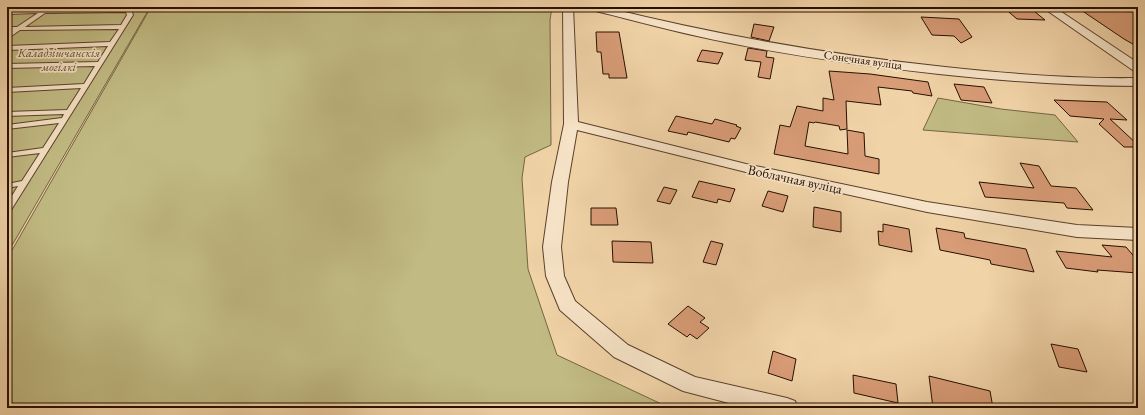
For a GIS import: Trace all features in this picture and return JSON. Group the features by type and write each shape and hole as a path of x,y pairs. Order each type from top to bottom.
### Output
{"street":[{"path":"568,7 571,124 560,182 552,247 555,276 567,305 621,351 691,385 787,408"},
{"name":"Сонечная вуліца","path":"592,7 711,36 823,55 913,68 1011,78 1098,83 1138,82"},
{"path":"1047,7 1138,68"},
{"name":"Воблачная вуліца","path":"571,124 746,168 927,207 1077,230 1138,234"}],"lane":[{"path":"7,37 50,7"},
{"path":"7,12 128,8 130,15 7,210"},
{"path":"7,29 123,27"},
{"path":"7,48 112,44"},
{"path":"7,66 99,64"},
{"path":"7,90 85,86"},
{"path":"7,114 69,112"},
{"path":"7,127 64,120"},
{"path":"7,155 45,150"},
{"path":"7,186 24,183"}],"green space":[{"name":"Каладзішчанскія могілкі","path":"7,7 148,7 149,9 7,254"},
{"path":"151,7 552,7 550,20 551,145 525,157 522,178 528,269 557,355 670,408 7,408 7,259"},
{"path":"938,98 1001,109 1055,115 1078,142 923,130"}],"building":[{"path":"1003,7 1029,7 1045,20 1017,19"},
{"path":"1081,10 1138,12 1138,47 1124,39"},
{"path":"921,17 959,19 972,37 961,43 954,36 932,35"},
{"path":"754,24 774,27 769,41 751,37"},
{"path":"596,32 619,32 627,78 609,78 609,74 603,74 601,52 597,52"},
{"path":"748,48 767,51 766,57 774,58 770,79 758,77 761,62 745,60"},
{"path":"702,50 723,53 718,64 697,61"},
{"path":"829,71 870,74 928,82 932,96 913,93 912,91 878,87 881,105 846,101 847,129 840,130 839,126 809,122 805,146 848,154 847,130 864,133 865,156 879,159 879,174 774,154 780,125 790,127 797,106 823,111 823,98 834,100"},
{"path":"954,84 984,87 992,103 961,100"},
{"path":"1054,100 1107,102 1127,120 1110,119 1138,145 1138,147 1124,147 1099,124 1104,119 1070,116"},
{"path":"676,116 712,124 715,119 737,125 736,126 741,128 735,139 731,138 729,142 688,132 687,135 668,131"},
{"path":"1020,163 1039,166 1051,186 1076,188 1093,210 1067,208 1064,203 985,197 979,182 1034,188"},
{"path":"699,181 735,189 730,202 718,199 717,203 692,197"},
{"path":"664,187 677,190 670,204 657,201"},
{"path":"768,191 788,196 783,212 762,206"},
{"path":"814,207 841,212 841,232 813,227"},
{"path":"591,208 616,208 618,225 591,225"},
{"path":"883,224 909,229 912,252 879,245 878,231 883,232"},
{"path":"936,228 964,233 965,238 1026,249 1034,272 991,264 990,260 940,250"},
{"path":"612,241 651,242 653,263 613,262"},
{"path":"711,241 723,244 716,265 703,262"},
{"path":"1102,245 1126,247 1138,261 1138,273 1097,270 1098,272 1066,268 1056,251 1112,257"},
{"path":"688,306 705,318 700,322 709,328 697,339 690,334 687,337 668,324"},
{"path":"1051,344 1078,349 1087,372 1059,367"},
{"path":"773,351 796,359 792,381 768,373"},
{"path":"853,375 896,384 898,403 854,393"},
{"path":"929,376 990,391 993,408 933,408"}]}
